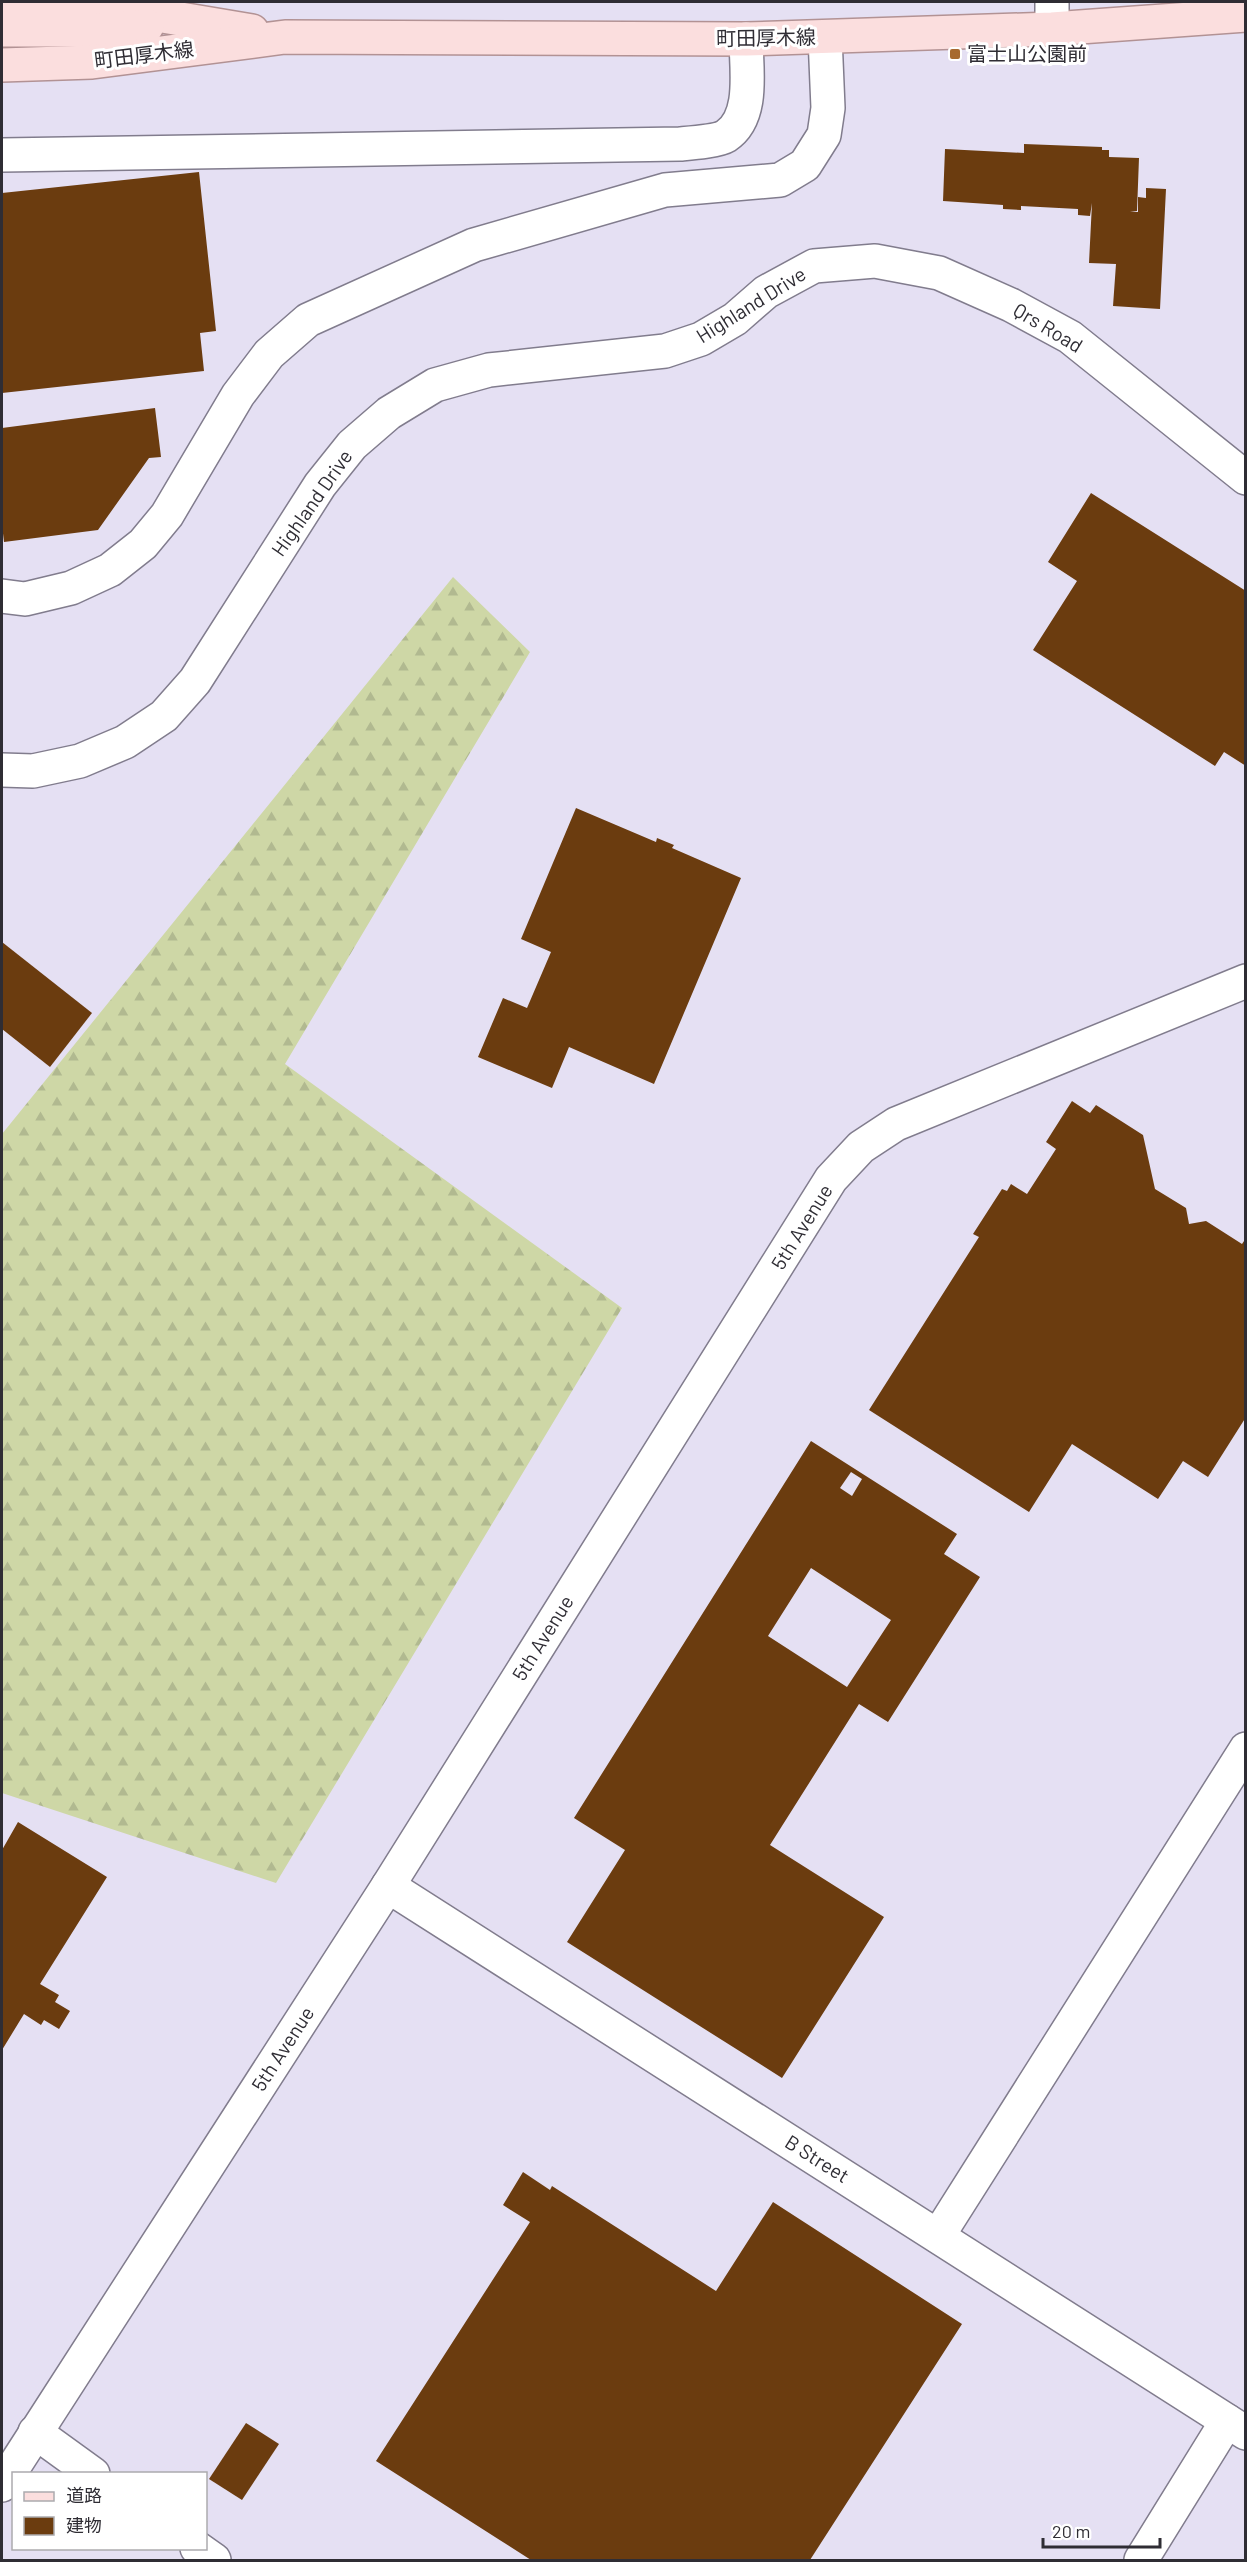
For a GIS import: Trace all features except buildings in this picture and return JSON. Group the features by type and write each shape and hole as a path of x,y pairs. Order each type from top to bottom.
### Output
{"main road":[{"name":"町田厚木線","path":"2,5 91,4 285,37"},
{"name":"町田厚木線","path":"2,64 92,62 285,37 746,39 825,37 1052,15 1245,15"},
{"name":"町田厚木線","path":"2,30 96,30 198,21"}],"lane":[{"path":"2,596 25,599 71,588 110,570 143,544 167,515 238,395 269,354 308,320 474,245 665,190 780,180 805,165 824,135 828,108 825,37"},
{"path":"2,155 636,146 680,144 725,137 741,121 746,97 746,39"},
{"name":"Qrs Road","path":"814,266 875,261 939,273 1011,304 1070,337 1245,478"},
{"name":"Highland Drive","path":"2,770 33,771 80,761 125,742 164,716 195,681 320,485 352,445 389,413 435,386 489,370 666,351 701,339 735,319 765,292 814,266"},
{"name":"5th Avenue","path":"2,2485 388,1886 831,1179 861,1148 896,1124 1245,981"},
{"path":"938,2236 1245,1749"},
{"name":"B Street","path":"388,1886 1236,2427"},
{"path":"1141,2560 1236,2427"},
{"path":"35,2432 90,2472"},
{"path":"200,2550 214,2560"}],"green space":[{"path":"453,577 530,652 285,1064 622,1308 276,1883 2,1793 2,1134"}],"place":[{"name":"富士山公園前","path":"955,54"}]}
